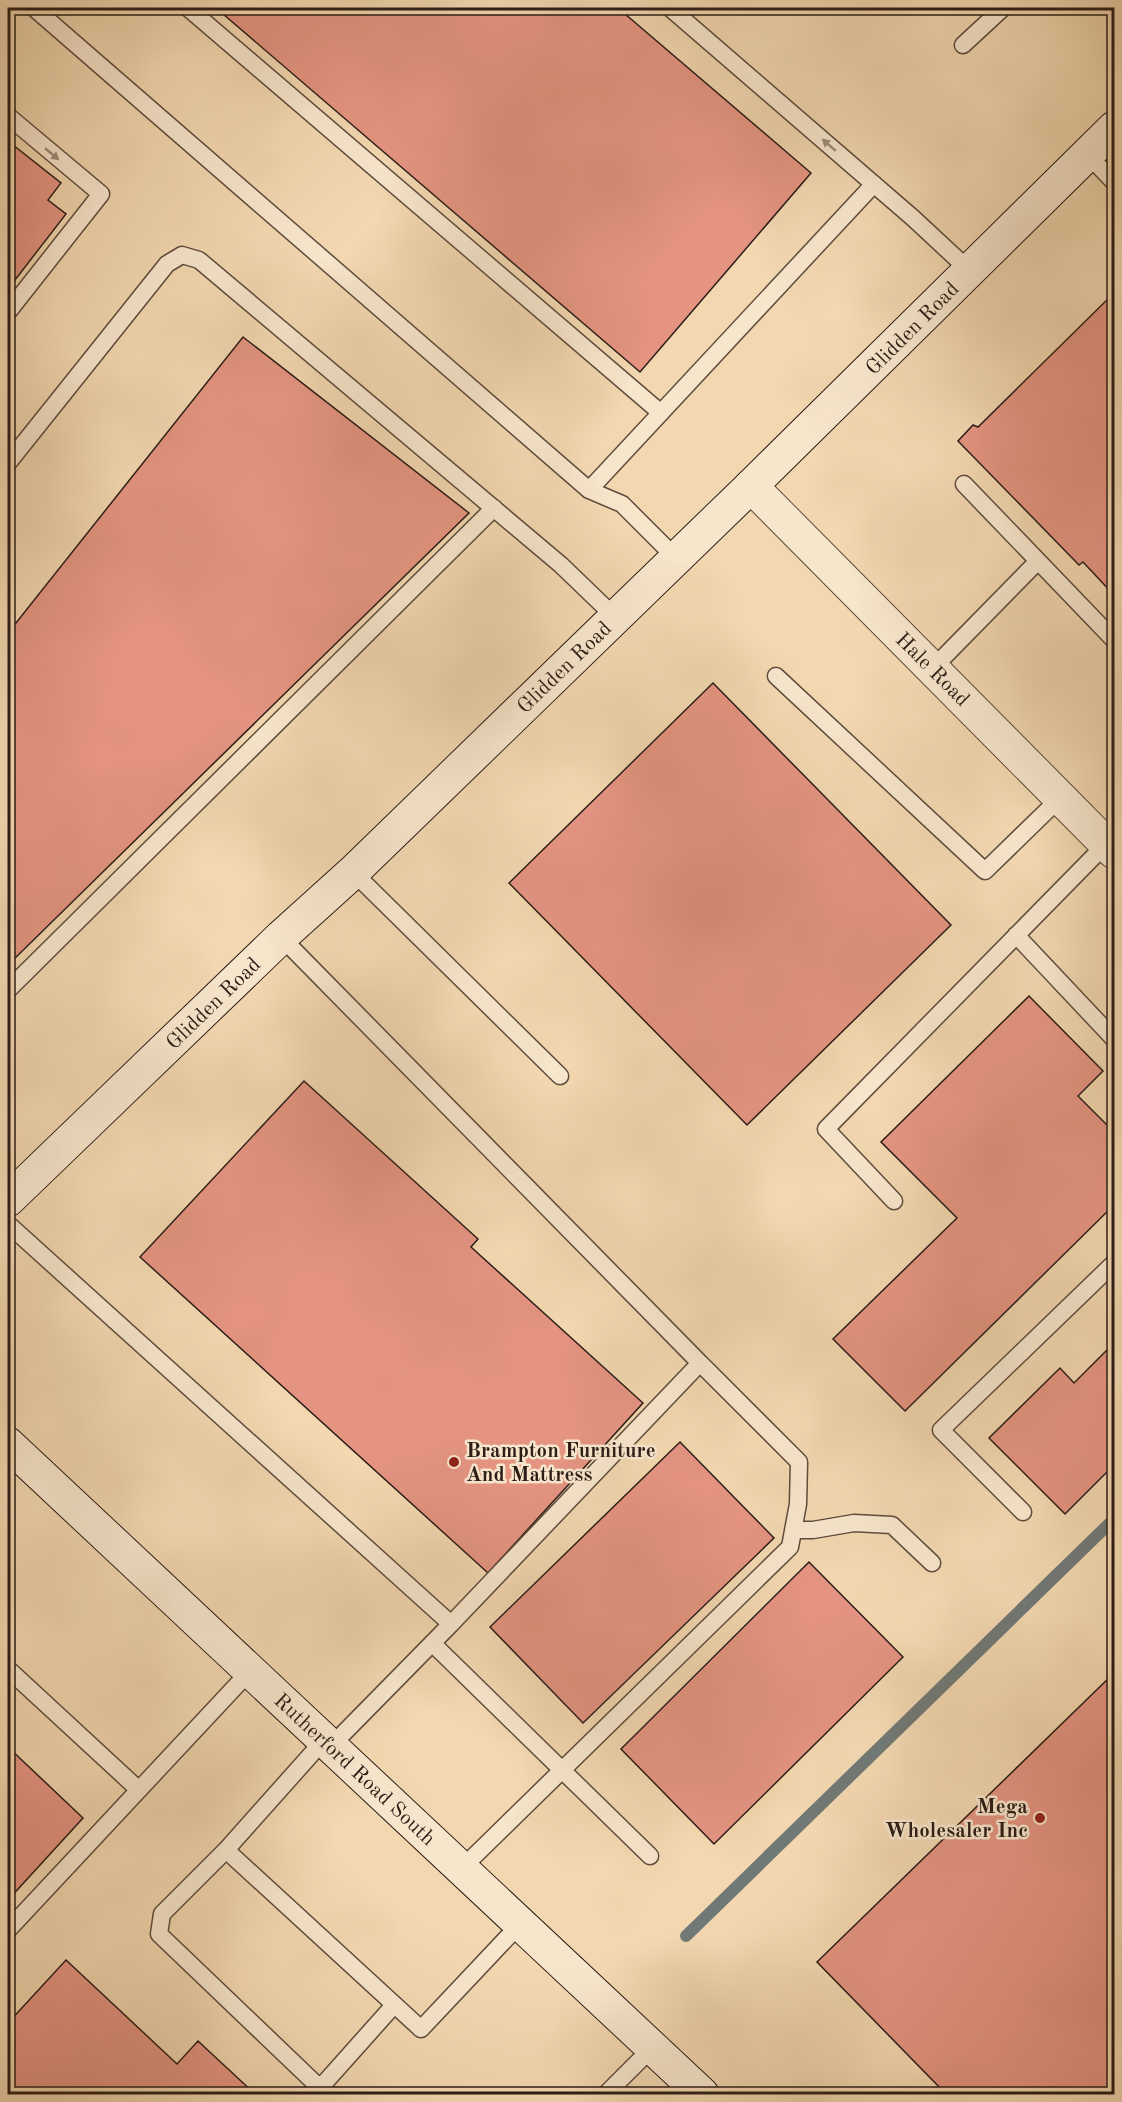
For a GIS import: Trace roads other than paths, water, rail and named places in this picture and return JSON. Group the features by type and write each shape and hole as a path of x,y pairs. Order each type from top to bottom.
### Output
{"street":[{"name":"Glidden Road","path":"8,1200 281,937 353,872 751,486 1114,128"},
{"name":"Hale Road","path":"751,486 1110,848"},
{"name":"Rutherford Road South","path":"8,1444 702,2094"}],"lane":[{"path":"34,8 589,490 622,504 676,558"},
{"path":"188,8 661,413"},
{"path":"669,8 874,184 970,271"},
{"path":"963,45 1003,8"},
{"path":"8,116 101,194 8,312"},
{"path":"1088,155 1114,182"},
{"path":"589,490 874,184"},
{"path":"8,463 167,264 182,255 199,260 561,564 615,617"},
{"path":"964,484 1114,640"},
{"path":"8,990 494,508"},
{"path":"932,669 1038,561"},
{"path":"776,676 985,872 1060,798"},
{"path":"894,1201 826,1129 1016,935 1110,848"},
{"path":"353,872 560,1076"},
{"path":"1016,935 1114,1039"},
{"path":"281,937 799,1462 798,1504 790,1547 461,1869"},
{"path":"8,1224 452,1624"},
{"path":"1023,1512 941,1430 1114,1263"},
{"path":"394,2005 317,2091 159,1934 162,1914 327,1744 452,1624 700,1364"},
{"path":"793,1530 813,1530 854,1523 892,1525 932,1563"},
{"path":"432,1643 650,1856"},
{"path":"8,1669 139,1790"},
{"path":"8,1930 250,1671"},
{"path":"225,1850 421,2029 520,1924"},
{"path":"606,2094 652,2048"}],"waterway":[{"path":"686,1936 1114,1519"}],"place":[{"name":"Brampton Furniture And Mattress","path":"454,1462"},
{"name":"Mega Wholesaler Inc","path":"1040,1818"}]}
